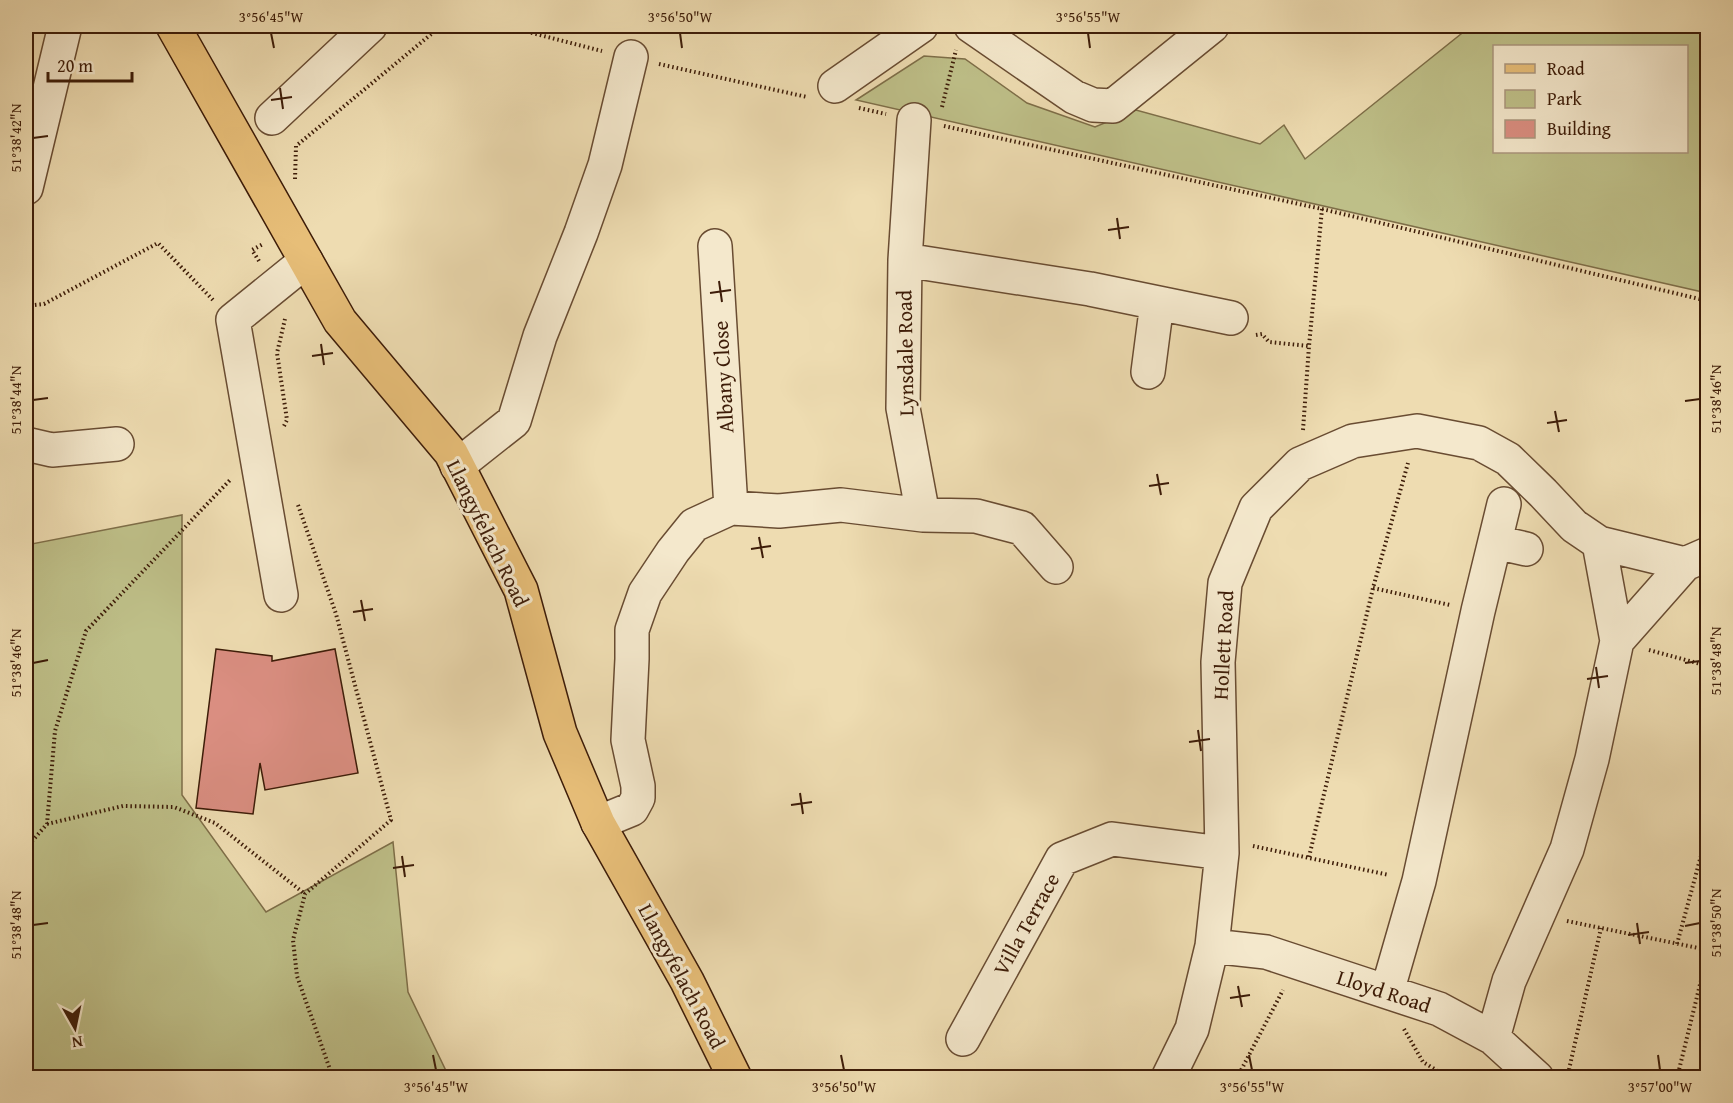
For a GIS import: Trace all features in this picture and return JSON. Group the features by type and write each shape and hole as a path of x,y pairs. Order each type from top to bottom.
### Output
{"main road":[{"name":"Llangyfelach Road","path":"173,26 340,321 451,453 521,590 560,733 598,824 687,981 735,1077"}],"street":[{"path":"26,188 65,26"},
{"path":"272,118 370,26"},
{"path":"835,97 921,26"},
{"path":"964,37 1074,97 1093,105 1113,106 1212,26"},
{"path":"457,466 514,421 540,336 605,165 631,57"},
{"name":"Lynsdale Road","path":"923,515 903,408 905,260 925,122"},
{"name":"Albany Close","path":"715,246 731,508"},
{"name":"Lynsdale Road","path":"905,260 1090,289 1232,318"},
{"path":"281,595 232,320 306,261"},
{"path":"1148,372 1157,303"},
{"name":"Hollett Road","path":"1168,1077 1192,1029 1212,946 1222,846 1218,662 1225,583 1256,508 1300,464 1353,441 1417,431 1479,443 1508,459 1574,526 1599,543 1696,559"},
{"path":"26,444 52,450 117,444"},
{"path":"1387,992 1419,881 1478,611 1504,504"},
{"path":"598,824 632,809 638,798 638,786 628,740 632,630 645,593 673,551 694,525 731,508 779,511 841,505 923,515 976,516 1022,528 1056,567"},
{"path":"1494,542 1526,549"},
{"name":"Hollett Road","path":"1493,1038 1509,981 1567,849 1592,759 1617,641 1599,543"},
{"name":"Hollett Road","path":"1617,641 1696,559"},
{"name":"Villa Terrace","path":"963,1039 1062,860 1112,839 1222,846"},
{"name":"Lloyd Road","path":"1212,946 1266,952 1439,1009 1493,1038 1537,1077"}],"path":[{"path":"505,26 631,57 835,97 925,122 1322,209 1707,301"},
{"path":"925,122 964,37"},
{"path":"1305,412 1322,209"},
{"path":"26,306 44,304 158,243 232,320"},
{"path":"1232,318 1242,338 1262,334 1269,342 1309,346"},
{"path":"1309,857 1373,588 1417,431"},
{"path":"298,504 336,614 391,820 305,894 293,940 297,976 333,1077"},
{"path":"1373,588 1478,611"},
{"path":"1617,641 1707,666"},
{"path":"47,824 123,806 174,807 214,823 305,894"},
{"path":"1677,944 1707,830"},
{"path":"1222,846 1309,857 1419,881"},
{"path":"1539,915 1707,951 1677,1077"},
{"path":"1567,1077 1601,928"},
{"path":"1237,1077 1298,962"},
{"path":"1387,992 1397,1017 1423,1062 1449,1077"}],"green space":[{"path":"1471,26 1707,26 1707,293 856,100 924,56 965,59 1027,103 1095,127 1136,110 1260,144 1284,125 1305,159"},
{"path":"182,515 182,795 266,912 393,842 408,992 449,1077 26,1077 26,545"}],"building":[{"path":"216,649 272,656 272,661 335,649 358,773 265,790 260,763 253,814 196,808"}]}
